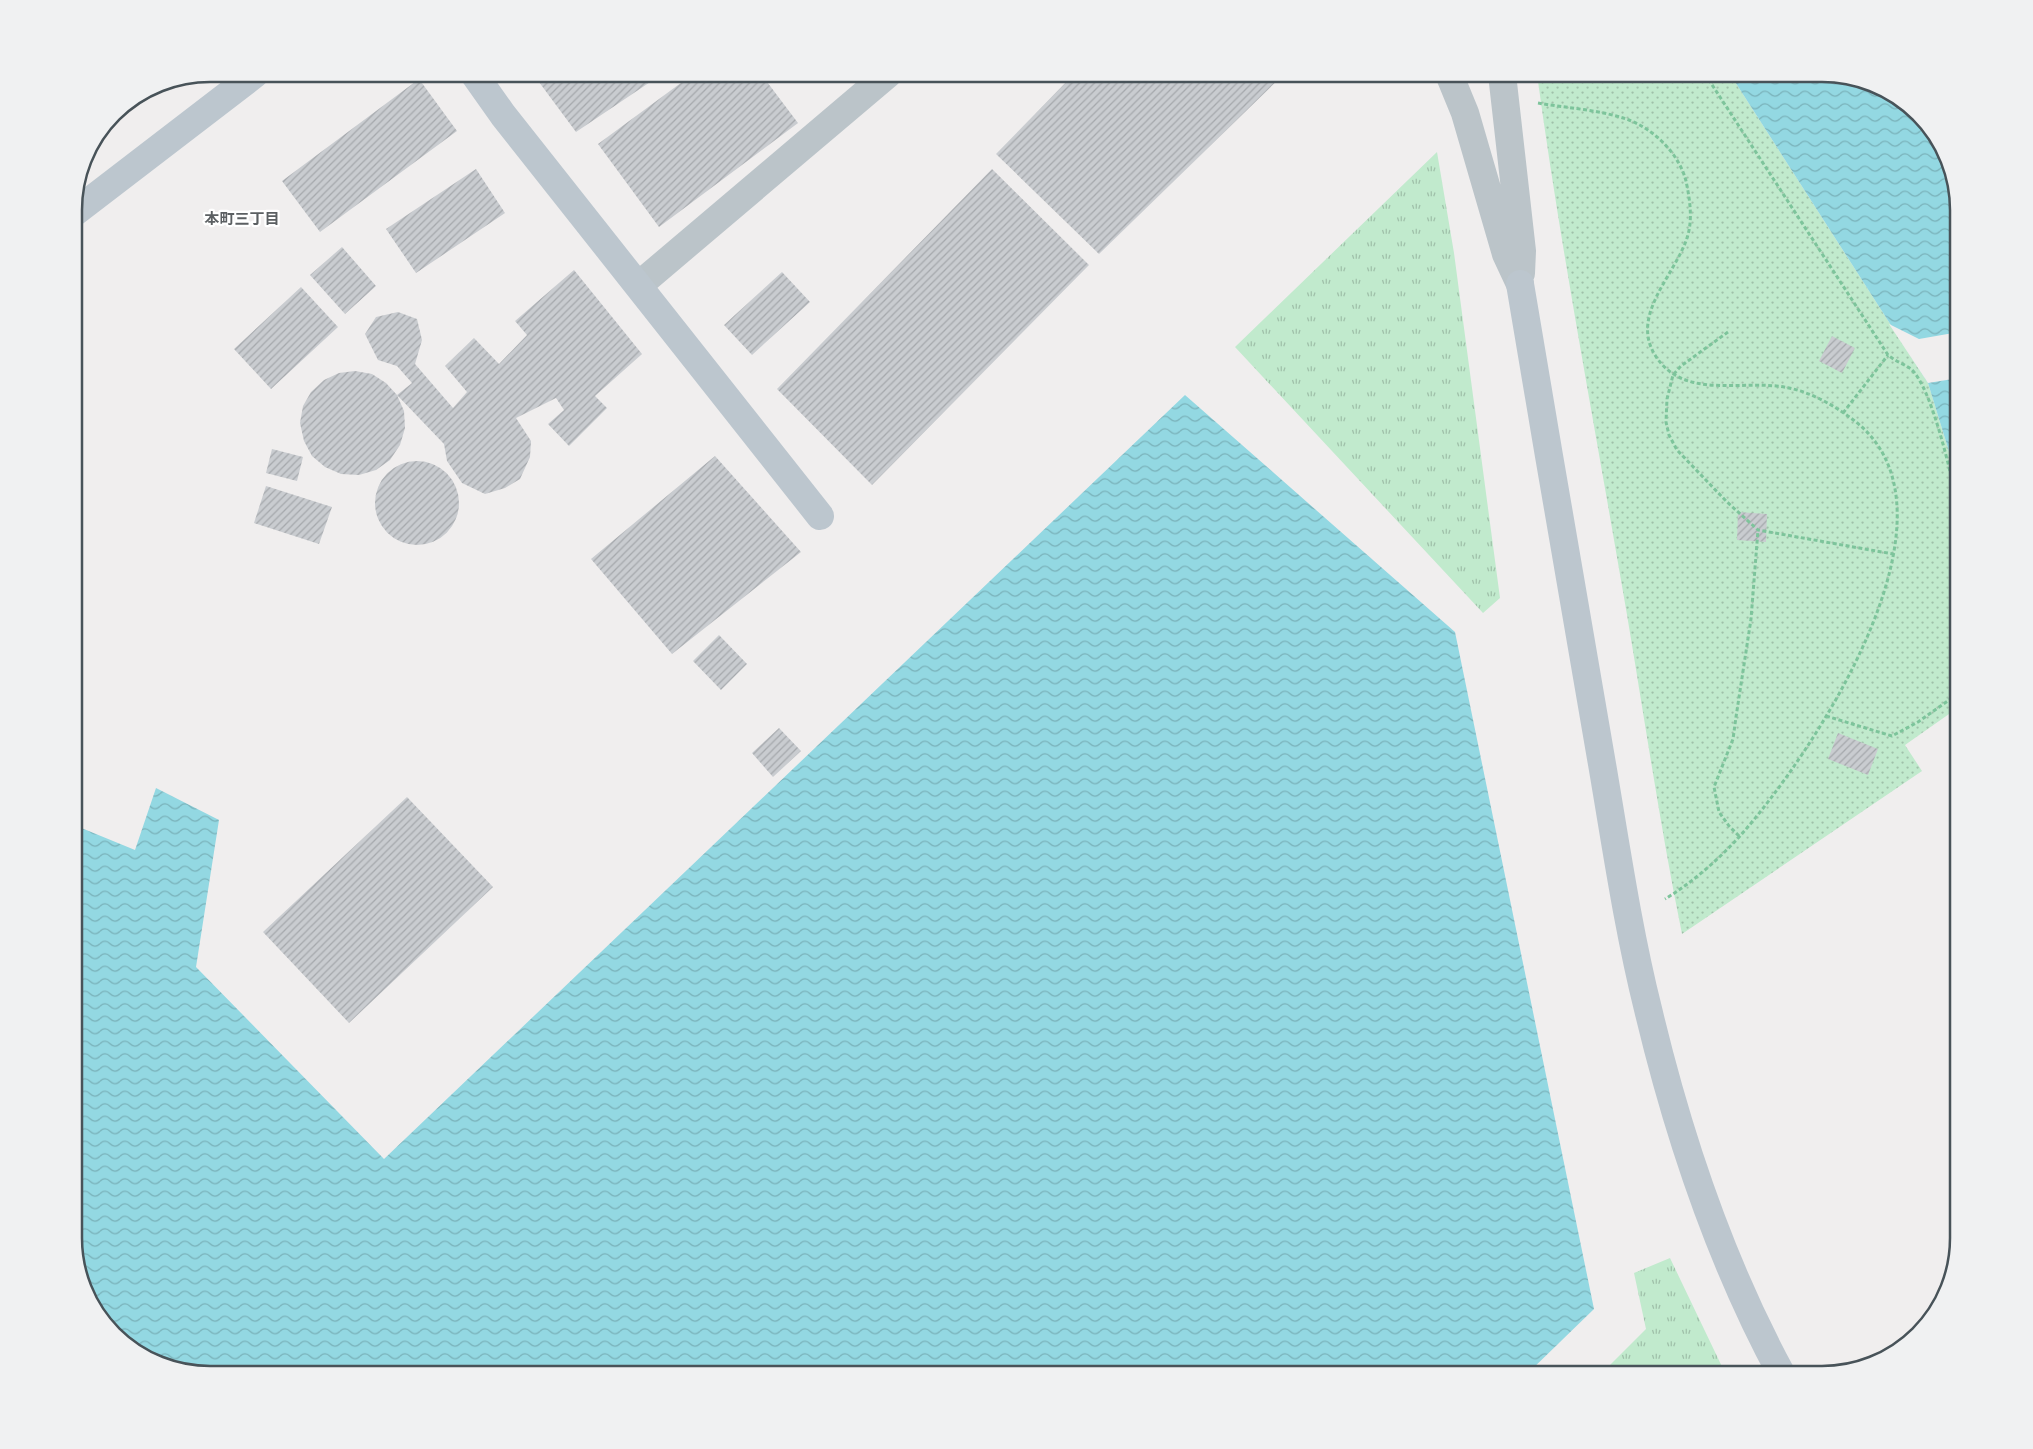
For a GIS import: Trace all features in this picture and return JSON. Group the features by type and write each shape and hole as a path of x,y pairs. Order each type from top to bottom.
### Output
{"street":[{"path":"83,206 243,83"},
{"path":"480,83 503,115 820,516"},
{"path":"639,285 877,83"},
{"path":"1452,83 1464,113 1506,254 1520,284"},
{"path":"1503,83 1522,251 1520,284 1592,712 1647,1009 1671,1096 1700,1187 1732,1272 1778,1366"}],"path":[{"path":"1711,83 1888,355 1894,361 1910,369 1921,382 1932,407 1950,474"},
{"path":"1530,102 1630,120 1667,146 1679,161 1691,211 1688,236 1678,260 1653,303 1648,322 1648,339 1654,353 1663,366 1674,375 1692,382 1714,387 1762,385 1789,388 1810,395 1843,413 1871,435 1888,463 1897,499 1897,522 1893,554 1881,604 1847,682 1788,773 1739,836 1697,877 1665,899"},
{"path":"1728,332 1681,366 1674,375 1667,407 1666,422 1669,435 1677,450 1703,479 1758,530 1893,554"},
{"path":"1843,413 1888,355"},
{"path":"1739,836 1728,826 1719,812 1714,787 1733,739 1751,619 1758,530"},
{"path":"1826,716 1892,736 1918,722 1950,699"}],"green space":[{"path":"1538,83 1736,83 1928,383 1950,455 1950,713 1905,745 1922,771 1682,934 1565,257"},
{"path":"1437,152 1454,253 1500,598 1483,613 1235,347"},
{"path":"1670,1258 1722,1366 1609,1366 1646,1329 1634,1273"}],"water":[{"path":"1736,83 1822,83 1863,89 1900,109 1913,120 1929,140 1944,170 1949,194 1950,455 1928,383"},
{"path":"1185,395 1455,632 1594,1309 1535,1366 203,1366 170,1360 140,1345 120,1329 104,1309 96,1295 85,1263 83,1246 83,829 135,850 156,788 219,820 196,967 384,1159"}],"pier":[{"path":"1889,324 1919,339 1950,334 1950,379 1928,383"}],"building":[{"path":"414,83 422,83 457,131 320,232 282,181"},
{"path":"540,83 649,83 576,132"},
{"path":"681,83 768,83 798,123 659,227 598,144"},
{"path":"1065,83 1275,83 1099,254 996,154"},
{"path":"476,169 505,213 416,273 386,229"},
{"path":"992,169 1089,265 872,485 777,389"},
{"path":"342,247 376,286 345,314 310,275"},
{"path":"574,270 642,354 595,396 607,408 569,446 548,424 564,410 556,398 516,418 531,441 530,457 520,479 505,488 485,494 462,483 447,461 444,444 397,395 412,383 397,366 378,360 365,334 376,317 398,312 417,319 422,340 415,364 453,408 467,392 445,366 474,338 499,364 527,335 515,321"},
{"path":"782,272 810,302 752,355 724,325"},
{"path":"301,287 338,327 271,389 234,349"},
{"path":"1832,336 1855,348 1842,373 1819,361"},
{"path":"355,371 372,374 386,383 397,395 404,411 405,428 400,445 390,460 376,470 359,475 341,474 325,467 312,456 304,441 300,423 303,406 311,392 324,380 339,373"},
{"path":"272,449 303,457 297,481 266,473"},
{"path":"715,456 801,552 672,654 591,559"},
{"path":"417,461 440,468 452,480 459,503 452,526 440,538 417,545 394,538 382,526 375,503 382,480 394,468"},
{"path":"266,486 332,507 319,544 254,523"},
{"path":"1738,512 1767,514 1766,542 1737,540"},
{"path":"719,635 747,664 721,690 693,661"},
{"path":"779,728 801,751 773,777 752,753"},
{"path":"1838,733 1878,749 1868,775 1828,759"},
{"path":"407,797 493,887 349,1023 263,932"}],"district":[{"name":"本町三丁目","path":"242,219"}]}
